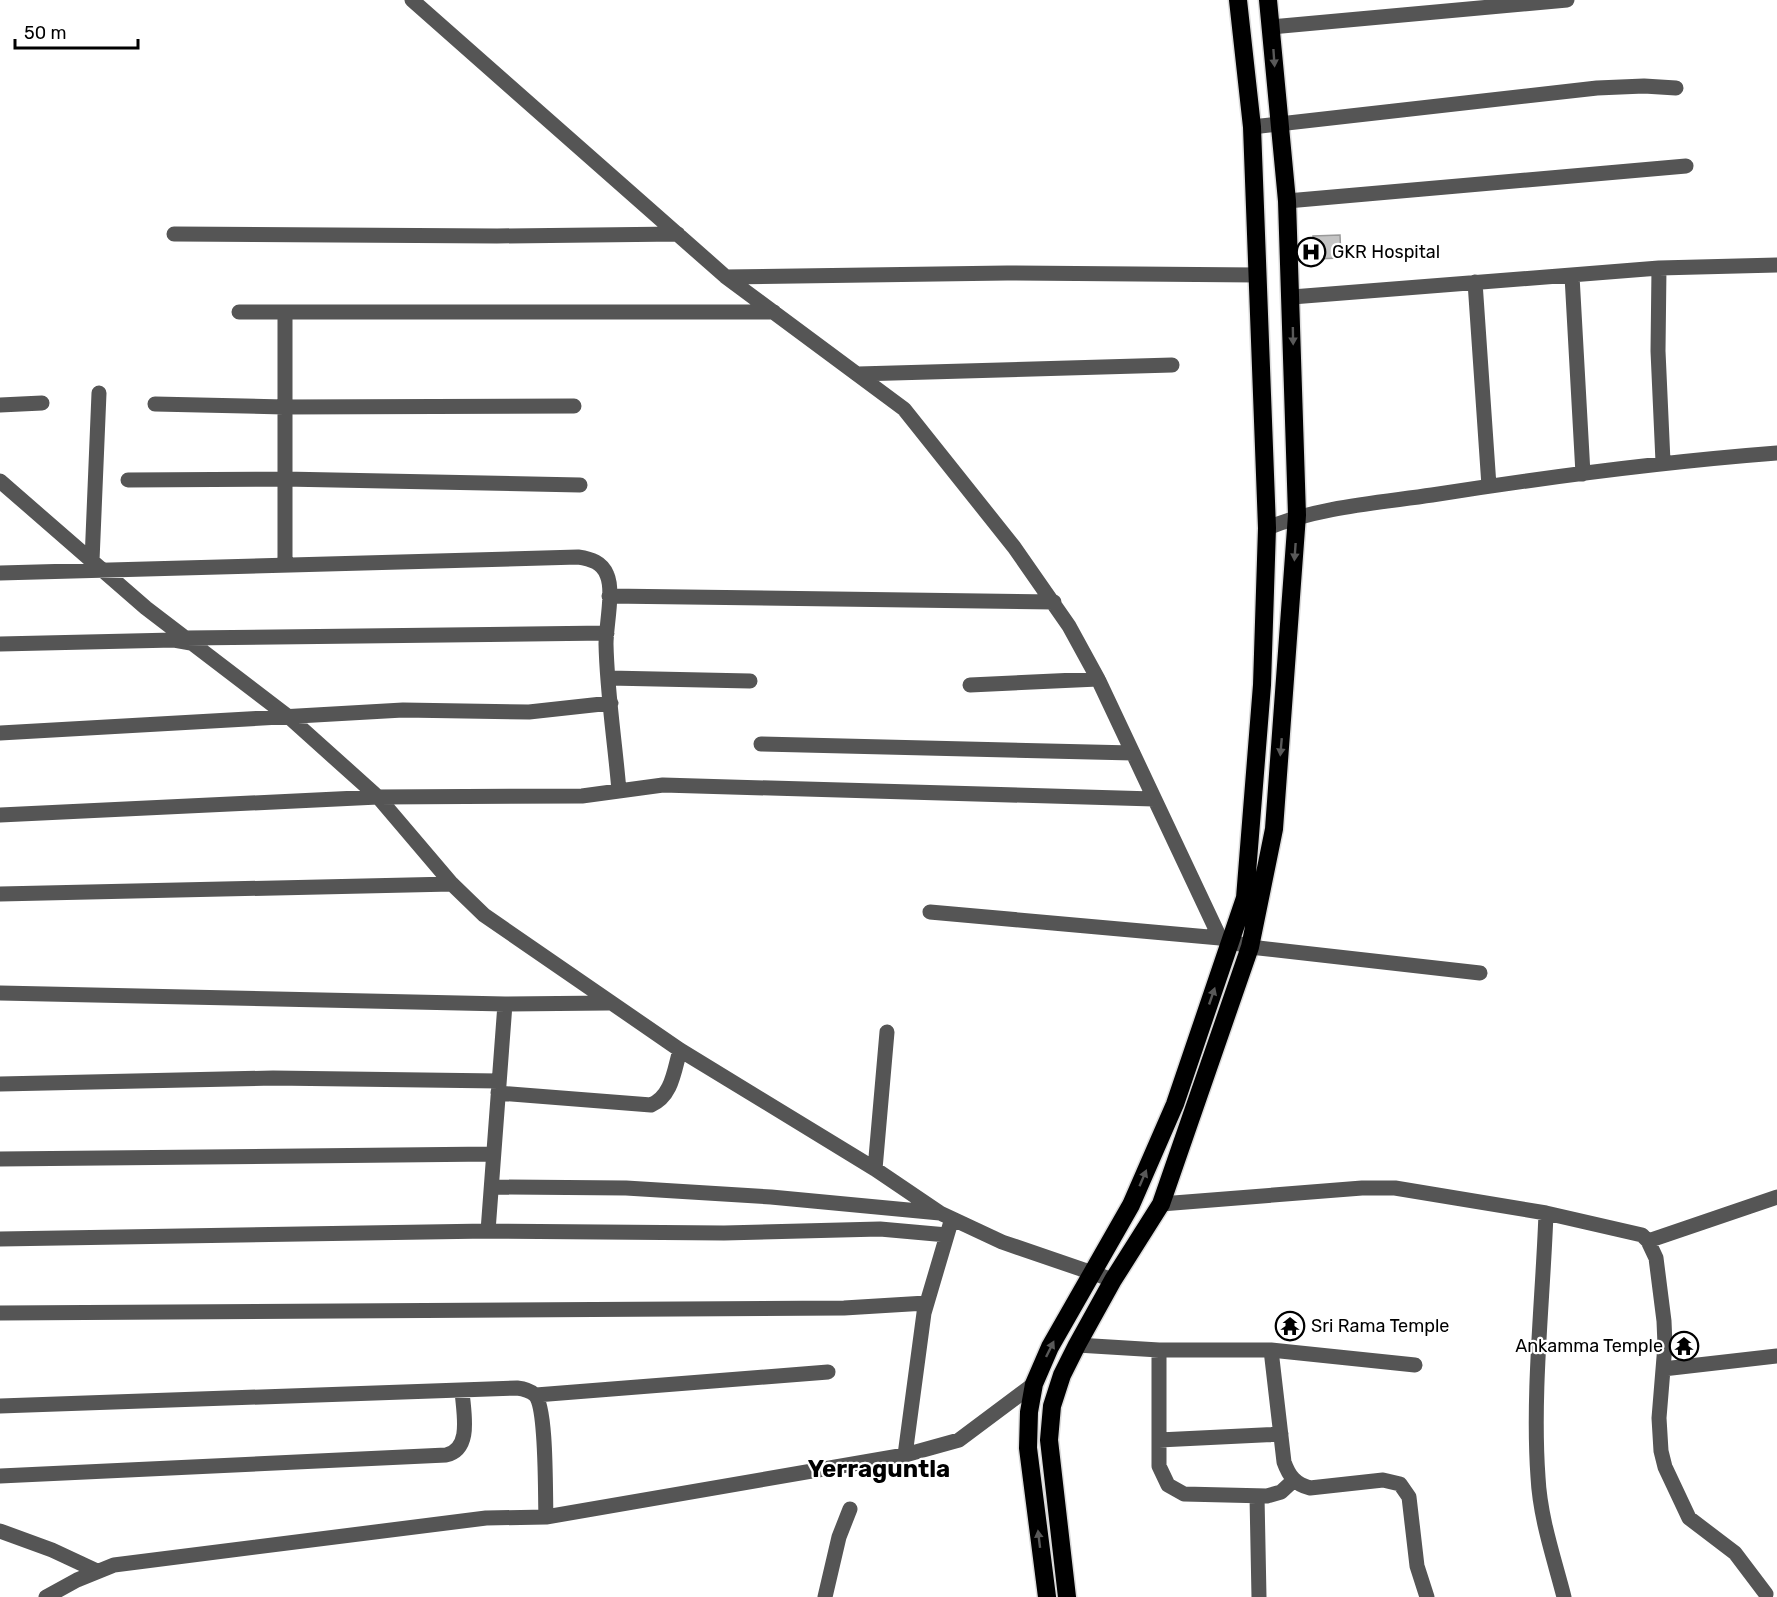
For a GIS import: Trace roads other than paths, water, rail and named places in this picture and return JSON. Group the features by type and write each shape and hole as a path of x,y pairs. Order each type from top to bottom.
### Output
{"highway":[{"path":"1047,1597 1028,1448 1029,1412 1034,1384 1050,1347 1131,1205 1175,1104 1225,940 1245,898 1262,685 1267,528 1252,127 1238,0"},
{"path":"1067,1597 1049,1440 1052,1406 1062,1375 1077,1345 1113,1280 1161,1204 1250,947 1274,828 1297,515 1292,297 1287,201 1268,0"}],"street":[{"path":"412,0 726,277 904,409 1014,546 1054,602 1098,679 1154,799 1225,940"},
{"path":"1271,27 1566,0"},
{"path":"1252,127 1605,88 1676,88"},
{"path":"1287,201 1686,165"},
{"path":"174,234 497,237 678,234"},
{"path":"1292,297 1659,268 1777,265"},
{"path":"1659,268 1658,351 1663,462"},
{"path":"726,277 1007,273 1257,275"},
{"path":"1572,276 1583,474"},
{"path":"1475,282 1489,486"},
{"path":"239,312 774,312"},
{"path":"285,312 285,565"},
{"path":"858,374 1172,365"},
{"path":"92,561 99,393"},
{"path":"0,405 42,403"},
{"path":"155,404 284,407 574,406"},
{"path":"1267,528 1297,515 1489,486 1663,462 1777,453"},
{"path":"128,480 284,479 580,485"},
{"path":"0,481 146,608 290,718 378,797 452,884 484,915 608,1003 680,1050 875,1169 946,1216 1002,1242 1113,1280"},
{"path":"0,573 104,572 578,557 591,559 602,566 608,577 609,678 619,791"},
{"path":"609,596 1054,602"},
{"path":"0,644 607,633"},
{"path":"609,678 750,681"},
{"path":"970,685 1098,679"},
{"path":"0,733 428,709 529,712 611,703"},
{"path":"761,744 1133,753"},
{"path":"0,815 378,797 582,796 663,785 1154,799"},
{"path":"0,894 452,884"},
{"path":"930,912 1225,940 1250,947 1480,973"},
{"path":"0,993 505,1004 608,1003"},
{"path":"488,1231 505,1004"},
{"path":"875,1169 887,1032"},
{"path":"0,1084 322,1078 499,1087 651,1105 660,1101 666,1094 680,1050"},
{"path":"0,1159 492,1154"},
{"path":"492,1187 626,1188 738,1195 946,1216"},
{"path":"1161,1204 1379,1187 1546,1213 1632,1231 1648,1240 1656,1258 1663,1306 1665,1345 1659,1418 1661,1451 1681,1505 1696,1524 1735,1553 1766,1594"},
{"path":"1648,1240 1777,1197"},
{"path":"1546,1213 1538,1410 1538,1479 1551,1547 1564,1597"},
{"path":"905,1455 926,1303 947,1235 946,1216"},
{"path":"0,1239 488,1231 724,1233 880,1229 947,1235"},
{"path":"0,1313 844,1308 926,1303"},
{"path":"1077,1345 1159,1350 1271,1350 1415,1365"},
{"path":"1159,1350 1159,1440 1162,1476 1176,1491 1184,1494 1275,1495 1294,1480"},
{"path":"1271,1350 1284,1462 1294,1480 1310,1488 1383,1480 1400,1484 1409,1497 1415,1558 1427,1597"},
{"path":"1663,1369 1777,1356"},
{"path":"0,1406 518,1388 536,1395 828,1372"},
{"path":"46,1597 97,1571 132,1562 486,1518 546,1517 905,1455 959,1440 1034,1384"},
{"path":"0,1476 446,1455 457,1451 464,1438 462,1390"},
{"path":"536,1395 542,1415 546,1517"},
{"path":"1159,1440 1281,1434"},
{"path":"1257,1496 1259,1597"},
{"path":"825,1597 836,1546 850,1509"},
{"path":"0,1531 52,1550 97,1571"}],"place":[{"name":"GKR Hospital","path":"1311,252"},
{"name":"Sri Rama Temple","path":"1290,1326"},
{"name":"Ankamma Temple","path":"1684,1346"}],"district":[{"name":"Yerraguntla","path":"879,1469"}]}
